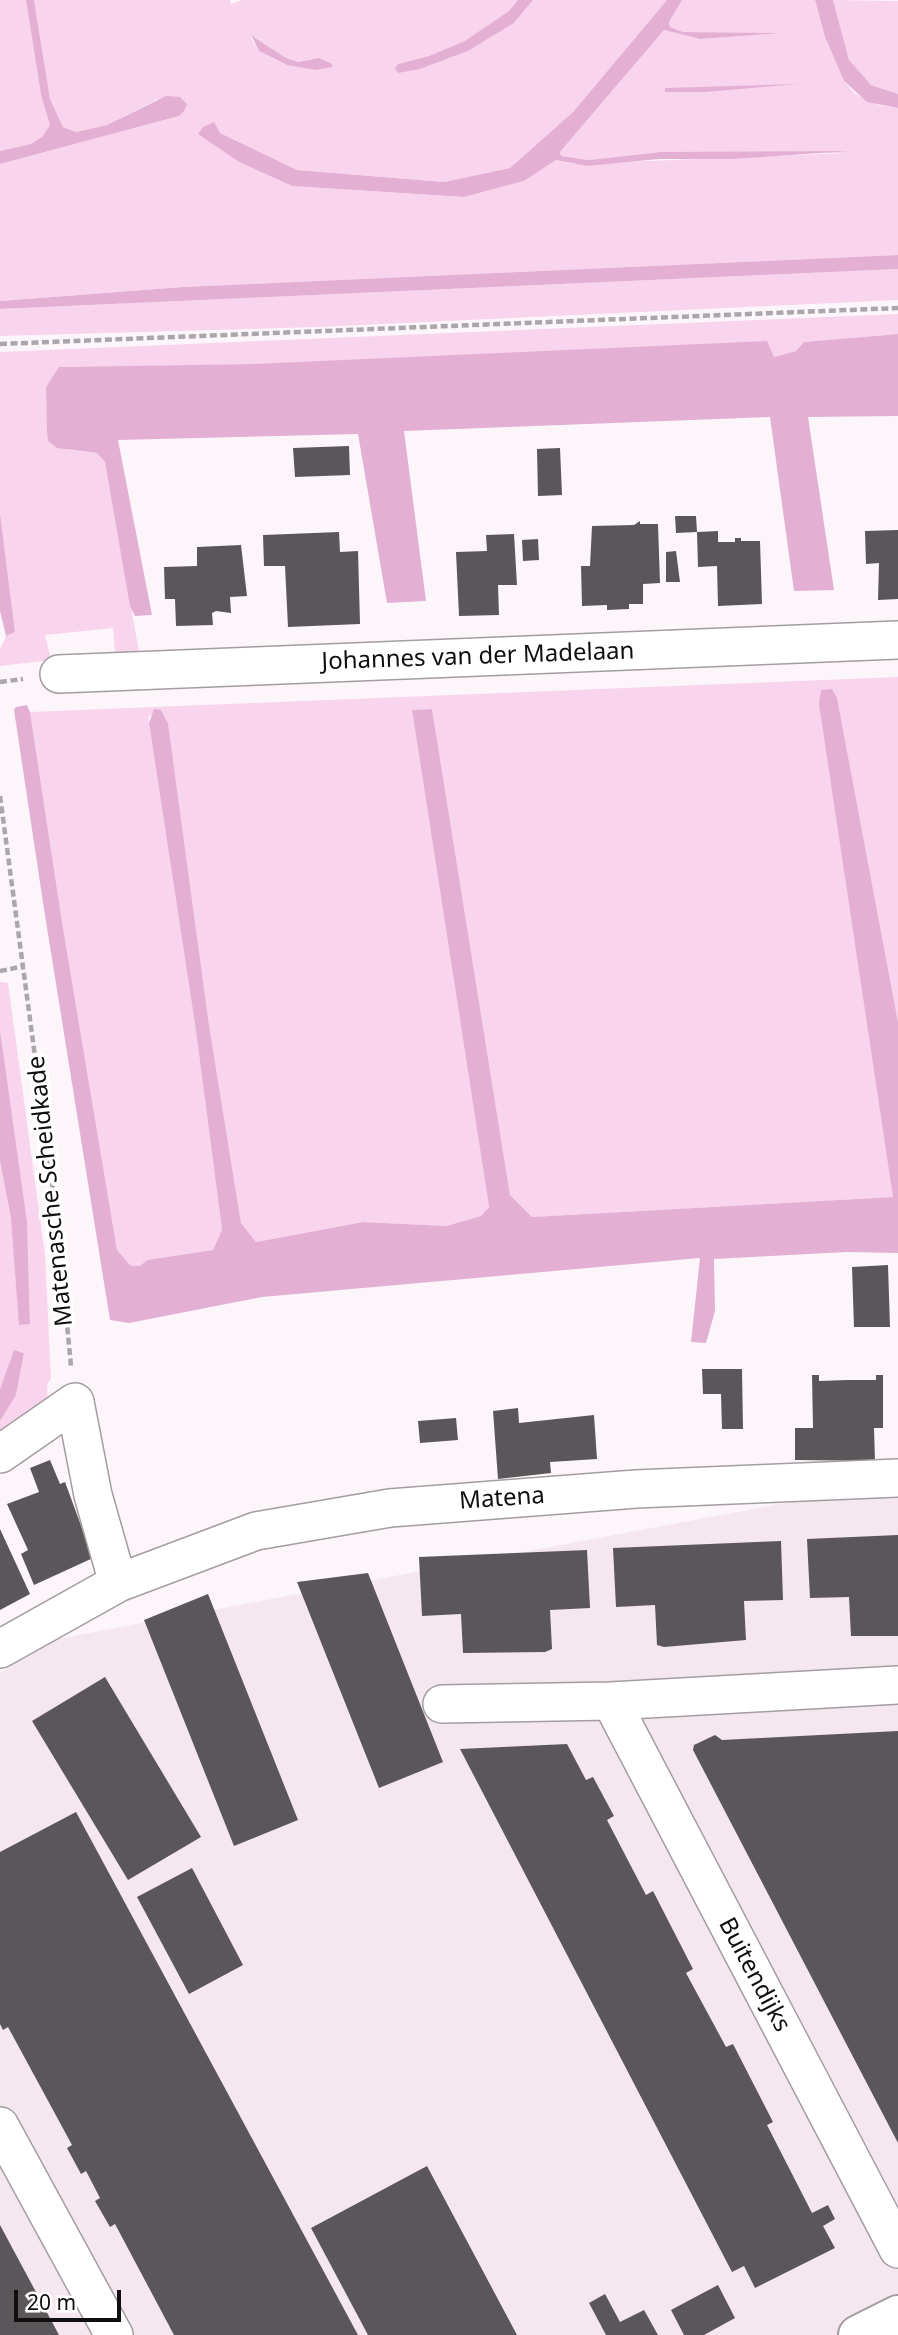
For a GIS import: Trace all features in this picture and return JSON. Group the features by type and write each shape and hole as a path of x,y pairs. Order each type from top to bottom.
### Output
{"street":[{"name":"Johannes van der Madelaan","path":"59,674 898,640"},
{"path":"0,1454 75,1402 93,1495 118,1583"},
{"name":"Matena","path":"0,1649 118,1583 256,1531 390,1508 636,1489 898,1478"},
{"path":"442,1704 611,1701 898,1685"},
{"name":"Buitendijks","path":"611,1701 898,2249"},
{"path":"0,2126 114,2335"},
{"path":"858,2335 898,2315"}],"path":[{"path":"1,344 898,308"},
{"name":"Matenasche Scheidkade","path":"0,796 25,966 57,1220 75,1402"},
{"path":"0,971 25,966"}],"shaded area":[{"path":"0,0 26,0 41,95 50,125 42,137 31,144 0,151"},
{"path":"26,0 34,0 50,99 63,127 76,132 107,125 166,96 180,97 187,104 184,111 179,116 0,164 0,151 31,144 42,137 50,125 41,95"},
{"path":"34,0 230,0 231,4 242,0 518,0 509,11 466,41 429,56 398,64 420,69 468,51 514,23 533,0 667,0 573,112 510,168 444,182 297,170 220,133 203,127 199,134 239,162 292,186 464,197 524,181 556,160 574,164 846,153 660,152 589,160 561,156 560,152 664,30 700,39 783,33 683,32 670,27 669,22 682,0 815,0 825,37 844,81 854,93 878,105 898,108 898,255 183,287 0,301 0,164 179,116 158,99 107,125 76,132 63,127 50,99","holes":["250,37 255,37 286,58 298,62 312,59 316,70 287,65 259,51"]},
{"path":"518,0 533,0 514,23 468,51 420,69 398,73 395,69 398,64 429,56 465,41 509,11"},
{"path":"667,0 682,0 669,22 670,27 683,32 783,33 700,39 664,30 560,152 561,156 589,160 660,152 849,151 733,159 659,159 587,166 556,160 524,181 464,197 292,186 239,162 198,134 203,127 214,122 220,133 297,170 444,182 510,168 573,112"},
{"path":"815,0 833,0 849,60 871,85 898,94 898,108 867,102 844,81 825,37"},
{"path":"833,0 898,1 898,94 871,85 855,69 849,60"},
{"path":"251,35 286,58 298,62 319,58 332,64 332,67 315,70 287,65 259,51"},
{"path":"799,84 705,92 665,92 665,88"},
{"path":"898,255 898,269 0,309 0,301 183,287"},
{"path":"898,269 898,300 319,327 0,336 0,309"},
{"path":"898,314 898,334 804,342 796,351 774,357 60,367 46,387 48,441 69,450 97,453 105,462 139,652 115,654 113,628 45,635 51,660 0,666 0,649 6,636 15,632 0,513 0,352"},
{"path":"898,334 898,416 808,417 834,590 794,591 770,417 404,431 426,601 387,603 358,434 118,440 152,615 135,616 130,606 105,462 97,453 57,448 48,441 46,387 59,367 254,364 767,341 774,357 796,351 804,342"},
{"path":"0,513 15,632 6,636 0,611"},
{"path":"898,677 898,1022 837,699 893,1197 532,1217 510,1195 432,709 412,710 489,1207 481,1216 446,1226 363,1222 256,1242 241,1223 209,1025 168,723 161,710 148,717 196,1031 222,1231 213,1250 147,1260 140,1266 131,1266 117,1250 30,712"},
{"path":"832,689 837,698 898,1022 898,1253 847,1252 714,1259 715,1311 706,1343 691,1342 700,1258 262,1297 129,1323 110,1320 44,909 14,710 16,707 27,705 30,712 117,1250 131,1266 140,1266 147,1260 213,1250 222,1230 196,1031 149,723 154,709 161,710 168,723 209,1025 241,1223 256,1242 363,1222 446,1226 481,1216 489,1207 412,710 432,709 510,1195 532,1217 893,1197 819,704 821,690"},
{"path":"0,982 8,983 45,1255 51,1378 47,1385 48,1403 0,1444 0,1421 16,1395 24,1353 14,1350 0,1389 0,1161 30,1323 27,1221 0,1030"},
{"path":"0,1030 27,1221 30,1324 19,1325 11,1219 0,1161"},
{"path":"14,1350 24,1353 16,1395 0,1421 0,1389"},
{"path":"898,1482 898,2335 0,2335 0,1673 57,1639"}],"building":[{"path":"349,446 350,475 295,477 293,448"},
{"path":"560,448 562,495 538,496 537,449"},
{"path":"675,516 696,516 697,532 676,533"},
{"path":"640,521 640,524 658,524 660,583 643,584 643,604 629,604 629,609 607,610 607,605 582,606 581,566 590,566 592,526 634,525"},
{"path":"898,530 898,599 878,600 879,563 866,564 865,531"},
{"path":"718,531 718,542 735,542 735,538 741,538 741,541 760,541 762,604 718,606 717,566 698,567 697,532"},
{"path":"339,532 340,552 358,551 360,624 288,627 285,566 264,566 263,535"},
{"path":"514,534 517,585 498,585 499,615 459,616 456,552 487,551 486,535"},
{"path":"538,539 539,560 523,561 522,540"},
{"path":"241,545 247,596 230,597 231,613 212,613 213,625 176,626 175,599 165,599 164,567 197,566 197,547"},
{"path":"676,551 680,582 666,582 666,552"},
{"path":"888,1265 890,1327 854,1327 852,1267"},
{"path":"702,1369 742,1369 743,1429 722,1429 721,1394 703,1394"},
{"path":"812,1375 819,1375 819,1381 876,1380 876,1375 883,1375 883,1428 874,1428 875,1461 795,1460 795,1428 813,1428"},
{"path":"518,1408 519,1423 594,1415 597,1459 550,1462 551,1473 498,1479 493,1411"},
{"path":"456,1418 458,1440 420,1443 418,1421"},
{"path":"50,1460 60,1484 65,1482 93,1558 34,1585 21,1554 28,1550 7,1504 39,1492 30,1468"},
{"path":"0,1529 30,1594 0,1610"},
{"path":"898,1535 898,1636 851,1636 849,1597 810,1598 807,1539"},
{"path":"781,1541 783,1600 744,1601 746,1640 664,1647 657,1645 655,1605 616,1607 613,1548"},
{"path":"587,1550 590,1608 550,1610 552,1649 545,1652 463,1653 461,1614 422,1616 419,1557"},
{"path":"368,1573 443,1762 379,1788 297,1582"},
{"path":"208,1594 298,1820 234,1846 144,1620"},
{"path":"105,1677 201,1837 128,1880 32,1721"},
{"path":"898,1731 898,2143 693,1750 694,1745 715,1735 722,1740"},
{"path":"567,1744 586,1780 593,1777 614,1816 607,1820 646,1895 653,1891 693,1969 686,1973 726,2047 733,2044 773,2122 767,2125 812,2213 828,2205 835,2219 823,2226 835,2248 755,2288 744,2266 732,2272 460,1749"},
{"path":"76,1812 358,2335 174,2335 115,2224 110,2227 95,2201 100,2198 86,2171 81,2174 67,2148 72,2145 8,2027 3,2030 0,2024 0,1852"},
{"path":"192,1868 243,1965 189,1994 137,1897"},
{"path":"427,2166 517,2335 368,2335 311,2228"},
{"path":"0,2225 59,2335 0,2335"},
{"path":"718,2285 735,2318 704,2335 684,2335 671,2310"},
{"path":"605,2294 620,2322 644,2310 658,2335 606,2335 589,2303"}]}
